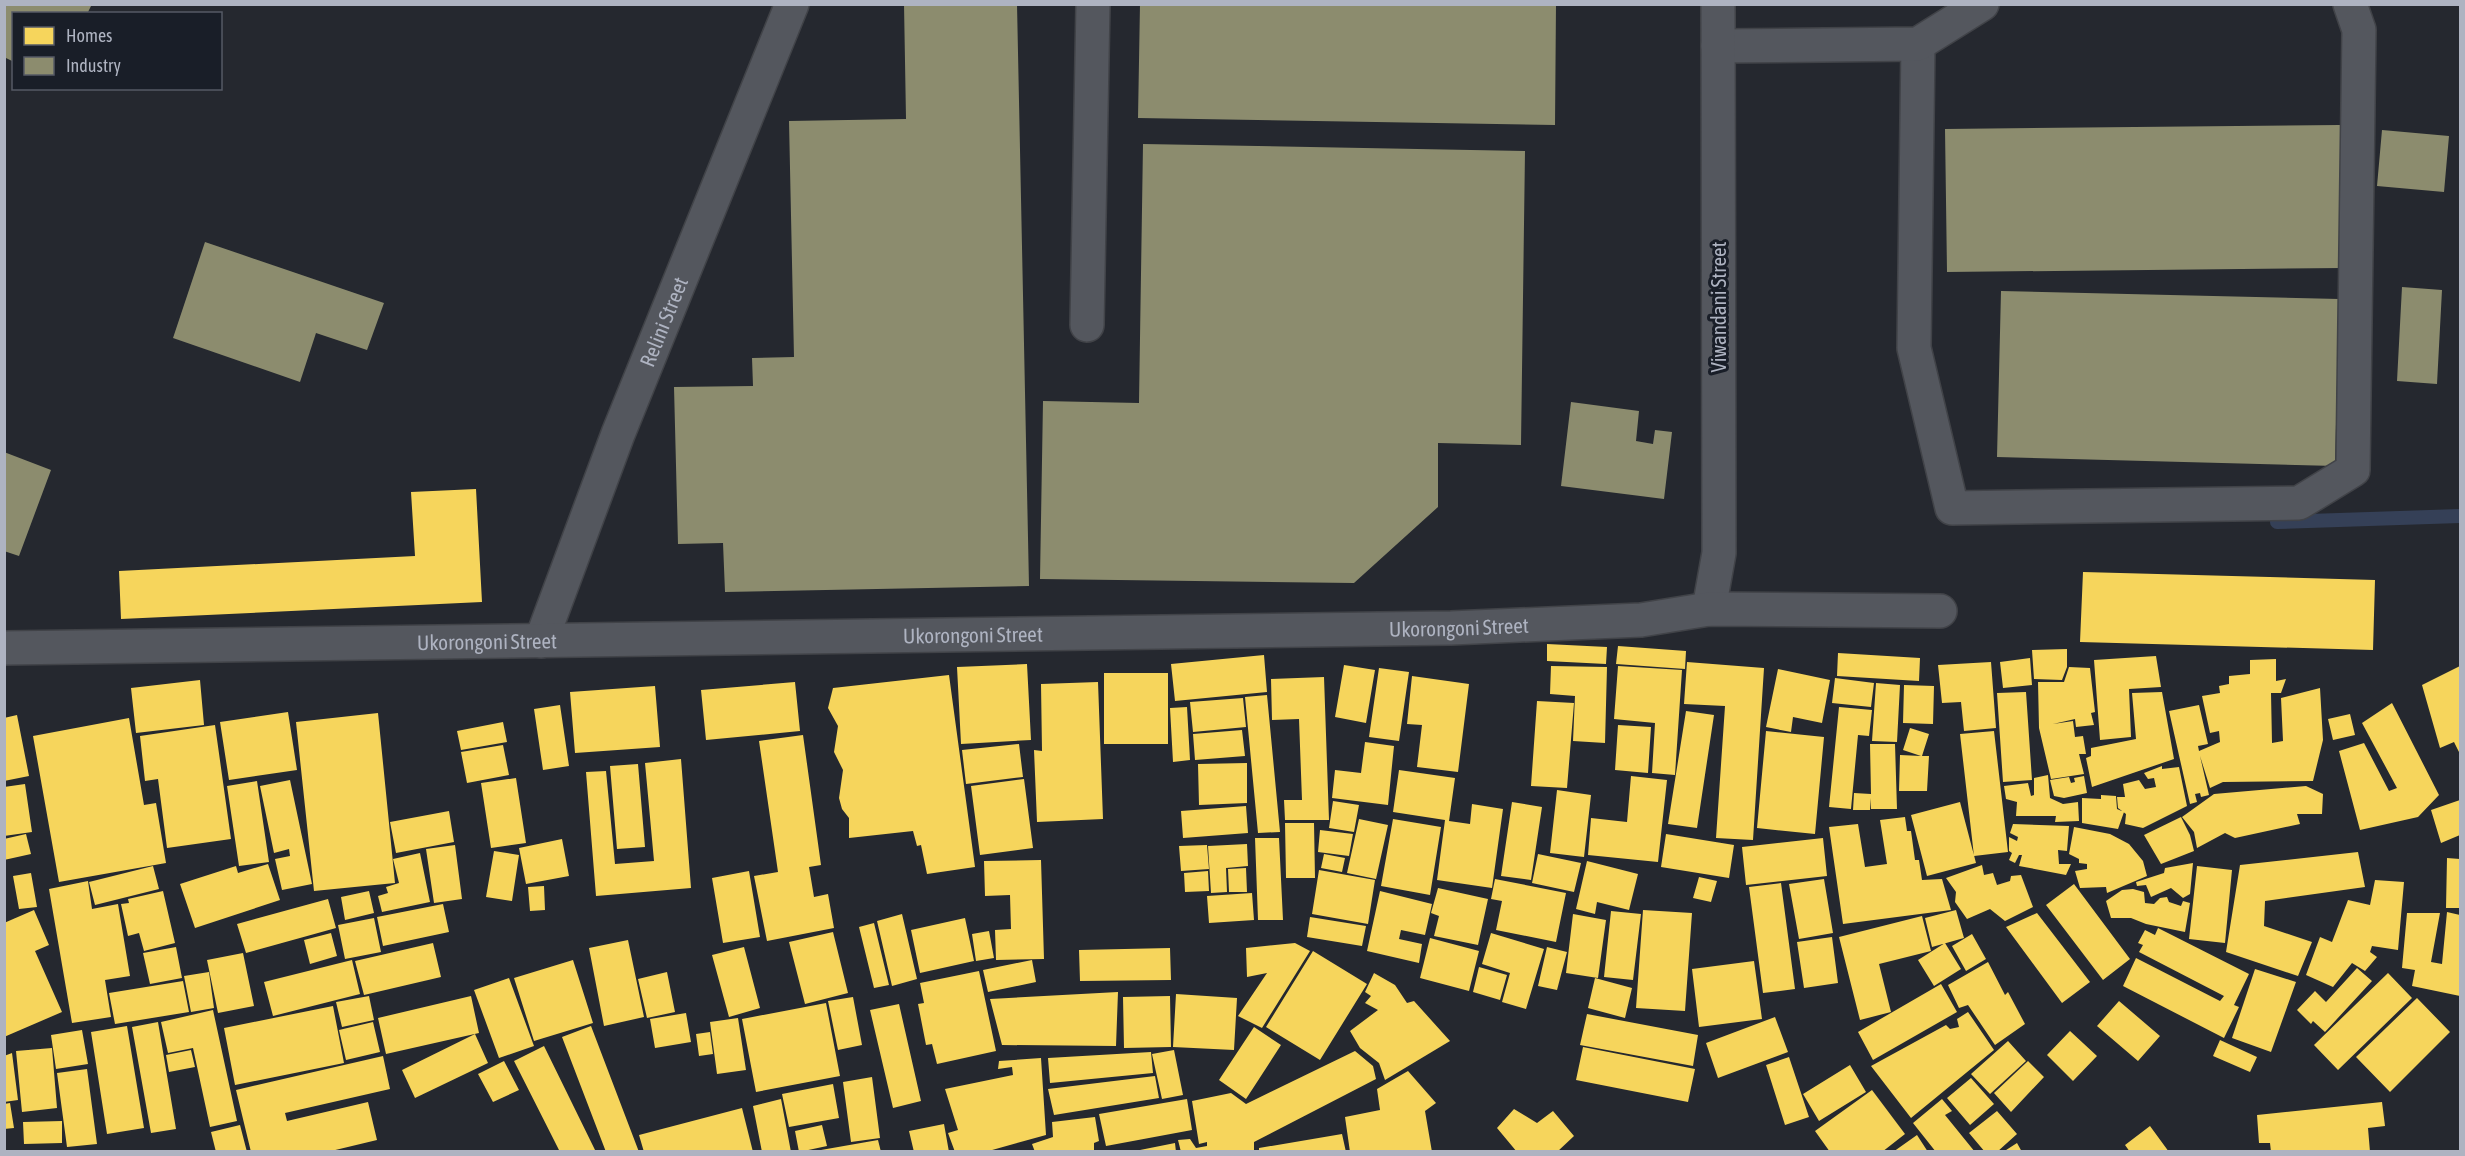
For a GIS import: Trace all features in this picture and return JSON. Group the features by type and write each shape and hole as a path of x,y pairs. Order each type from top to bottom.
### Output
{"street":[{"name":"Relini Street","path":"541,641 618,434 792,4"},
{"path":"1087,325 1093,4"},
{"name":"Viwandani Street","path":"1709,609 1719,554 1718,4"},
{"path":"1718,46 1918,44 1982,4"},
{"path":"1918,44 1914,348 1952,508 2299,503 2353,470 2359,30 2350,4"},
{"name":"Ukorongoni Street","path":"4,648 1451,628 1641,620 1709,609 1940,611"}],"building: Homes":[{"path":"476,489 482,602 121,619 119,571 415,556 411,492"},
{"path":"2083,572 2375,580 2373,650 2080,642"},
{"path":"1547,644 1607,647 1606,664 1547,661"},
{"path":"1618,646 1686,651 1685,669 1616,664"},
{"path":"2067,649 2067,667 2062,680 2034,679 2032,650"},
{"path":"1838,653 1920,658 1919,681 1837,676"},
{"path":"1264,655 1267,692 1175,701 1171,664"},
{"path":"2156,656 2161,687 2129,689 2131,737 2100,740 2094,660"},
{"path":"2030,658 2032,685 2003,688 2000,662"},
{"path":"2276,659 2276,681 2286,679 2281,693 2271,693 2272,743 2283,741 2281,698 2320,688 2323,740 2313,781 2223,782 2210,788 2200,756 2209,795 2201,797 2200,793 2195,794 2197,802 2190,804 2169,711 2199,705 2208,744 2198,746 2199,751 2220,742 2219,731 2210,733 2202,696 2220,693 2219,686 2229,684 2229,676 2250,674 2250,660"},
{"path":"1687,662 1764,668 1753,840 1716,838 1725,706 1684,704"},
{"path":"1991,662 1996,728 1964,731 1961,702 1942,703 1938,665"},
{"path":"1027,664 1031,740 961,744 957,667"},
{"path":"1344,665 1375,670 1366,723 1335,717"},
{"path":"1551,666 1607,667 1605,743 1573,741 1575,696 1550,694"},
{"path":"1618,666 1682,670 1675,775 1652,773 1655,723 1614,719"},
{"path":"2460,666 2460,754 2454,742 2440,748 2422,685"},
{"path":"2069,667 2090,668 2095,712 2091,713 2094,725 2076,727 2075,719 2053,724 2073,721 2075,737 2083,736 2086,754 2079,754 2084,774 2051,779 2039,728 2038,682 2064,682"},
{"path":"1379,668 1409,672 1399,741 1369,737"},
{"path":"1778,669 1830,680 1822,723 1793,717 1791,732 1766,727"},
{"path":"1104,673 1168,673 1168,744 1104,744"},
{"path":"949,675 975,867 927,874 921,845 917,846 913,831 849,838 849,818 842,809 839,798 843,770 834,752 838,726 828,708 833,688"},
{"path":"1412,676 1469,684 1458,772 1417,767 1422,725 1407,724"},
{"path":"1324,677 1329,820 1285,820 1284,800 1302,800 1299,719 1272,720 1271,679"},
{"path":"1835,678 1874,683 1871,707 1832,703"},
{"path":"200,680 204,725 136,733 131,688"},
{"path":"795,682 800,731 706,740 701,690"},
{"path":"1098,682 1103,819 1037,822 1034,750 1042,751 1041,684"},
{"path":"1876,683 1900,685 1897,742 1872,741"},
{"path":"1904,685 1934,686 1933,724 1903,723"},
{"path":"655,686 660,747 575,753 570,692"},
{"path":"2026,692 2032,780 2003,782 1997,693"},
{"path":"2162,692 2174,759 2092,787 2086,758 2091,756 2091,748 2136,739 2132,693"},
{"path":"1267,695 1280,832 1258,833 1245,697"},
{"path":"1243,698 1246,727 1193,732 1190,702"},
{"path":"1537,701 1574,703 1567,788 1531,786"},
{"path":"2392,703 2439,795 2418,817 2360,830 2339,751 2364,743 2389,791 2397,788 2362,723"},
{"path":"560,705 569,766 543,770 534,709"},
{"path":"1187,707 1190,760 1173,762 1170,708"},
{"path":"1839,707 1872,710 1869,736 1858,735 1851,809 1829,807"},
{"path":"1686,711 1714,715 1697,828 1668,824"},
{"path":"288,712 297,770 229,780 220,722"},
{"path":"378,713 395,883 314,891 296,722"},
{"path":"2350,714 2355,735 2333,740 2328,719"},
{"path":"17,715 29,776 4,781 4,718"},
{"path":"129,718 144,805 156,803 166,863 59,882 33,736"},
{"path":"503,722 507,742 461,750 457,731"},
{"path":"215,725 231,839 167,848 158,779 145,781 140,736"},
{"path":"1618,725 1651,727 1648,773 1615,770"},
{"path":"1910,728 1929,734 1922,756 1929,756 1927,791 1899,791 1900,755 1921,756 1903,750"},
{"path":"1242,730 1245,756 1195,760 1193,734"},
{"path":"1766,731 1824,737 1815,834 1757,828"},
{"path":"1994,731 2008,852 1974,856 1960,734"},
{"path":"803,735 821,865 809,867 814,897 828,894 834,928 767,941 754,876 778,872 759,741"},
{"path":"1365,742 1394,746 1388,805 1332,798 1335,770 1361,773"},
{"path":"1019,744 1023,777 966,784 962,750"},
{"path":"1870,744 1895,744 1897,809 1871,809 1871,798 1870,810 1853,810 1854,793 1871,794"},
{"path":"503,745 509,775 467,783 461,752"},
{"path":"681,759 691,888 596,896 586,772 606,771 615,864 654,861 645,763"},
{"path":"1247,763 1247,803 1199,805 1198,764"},
{"path":"638,764 645,847 617,849 610,766"},
{"path":"2162,766 2162,769 2179,767 2187,806 2143,828 2125,824 2126,814 2118,808 2117,797 2125,797 2123,784 2139,780 2145,789 2156,787 2154,778 2148,779 2144,773"},
{"path":"1399,770 1455,778 1449,821 1470,824 1472,804 1503,809 1492,888 1437,880 1445,820 1393,812"},
{"path":"2048,775 2050,798 2063,804 2078,802 2079,821 2055,822 2056,816 2016,816 2017,802 2006,799 2004,786 2028,783 2031,796 2034,795 2034,778"},
{"path":"1631,776 1667,780 1658,862 1588,855 1591,818 1627,822"},
{"path":"2084,776 2087,793 2064,798 2054,796 2050,780 2069,777 2071,783 2075,782 2074,778"},
{"path":"516,778 526,843 491,848 481,783"},
{"path":"1024,779 1033,848 980,855 971,786"},
{"path":"290,780 312,884 282,890 275,859 290,856 289,849 274,853 260,786"},
{"path":"257,781 269,862 239,866 227,786"},
{"path":"25,784 32,832 4,836 4,787"},
{"path":"2306,786 2323,794 2322,814 2297,814 2300,824 2235,838 2225,833 2197,848 2194,832 2182,817 2214,794"},
{"path":"1557,790 1591,795 1584,857 1550,853"},
{"path":"2101,795 2116,796 2117,809 2124,812 2118,829 2082,823 2082,798 2101,799"},
{"path":"2460,800 2460,835 2441,843 2431,810"},
{"path":"1333,801 1359,805 1354,832 1329,828"},
{"path":"1512,802 1542,807 1531,880 1501,876"},
{"path":"1960,802 1976,863 1927,876 1911,815"},
{"path":"1246,806 1248,833 1183,838 1181,811"},
{"path":"449,811 454,842 396,853 390,822"},
{"path":"1905,817 1907,831 1911,831 1915,860 1919,860 1922,880 1942,879 1951,910 1843,924 1829,827 1858,824 1865,867 1887,864 1880,820"},
{"path":"2181,817 2190,835 2194,851 2161,864 2144,835"},
{"path":"1359,819 1388,825 1376,879 1347,873"},
{"path":"1393,819 1441,827 1430,895 1381,886"},
{"path":"1285,823 1314,823 1315,878 1286,878"},
{"path":"2013,824 2069,826 2067,851 2058,850 2059,864 2071,864 2066,875 2019,866 2022,855 2019,855 2015,863 2009,860 2012,853 2009,851 2009,837 2017,841 2018,837 2010,833"},
{"path":"2074,827 2110,834 2129,844 2143,861 2147,876 2107,893 2106,887 2080,888 2075,871 2087,869 2087,864 2079,863 2079,859 2069,854"},
{"path":"1320,830 1353,834 1349,856 1318,852"},
{"path":"26,834 31,854 4,860 4,839"},
{"path":"1666,834 1734,845 1729,878 1661,867"},
{"path":"1255,838 1279,838 1283,920 1258,920"},
{"path":"1823,838 1827,876 1746,885 1742,847"},
{"path":"562,839 569,876 526,884 519,848"},
{"path":"1247,844 1248,866 1226,868 1227,892 1211,893 1208,846"},
{"path":"455,845 462,899 434,903 426,849"},
{"path":"1207,845 1209,869 1181,871 1179,846"},
{"path":"494,851 519,855 512,901 486,897"},
{"path":"2358,852 2365,887 2265,901 2264,926 2312,942 2298,976 2226,952 2240,865"},
{"path":"420,853 430,902 382,912 378,896 388,893 386,887 399,883 393,859"},
{"path":"1324,854 1345,858 1342,872 1321,868"},
{"path":"1538,854 1581,863 1574,892 1532,883"},
{"path":"2447,858 2460,859 2460,908 2446,908"},
{"path":"1041,860 1044,959 996,960 995,930 1011,929 1010,895 985,896 984,861"},
{"path":"1587,861 1638,874 1629,910 1597,902 1595,914 1576,909"},
{"path":"2193,863 2190,894 2183,898 2171,888 2151,897 2146,885 2137,886 2136,882 2164,873 2165,868"},
{"path":"268,864 280,900 195,928 180,884 236,866 238,873"},
{"path":"1982,865 1984,875 1993,873 1997,885 2010,881 2011,876 2021,875 2033,907 2005,921 1990,909 1967,919 1955,902 1956,892 1946,878"},
{"path":"153,866 159,889 95,905 89,882"},
{"path":"2197,866 2232,870 2225,943 2189,939"},
{"path":"1246,868 1247,892 1229,892 1228,869"},
{"path":"1319,870 1375,880 1368,924 1312,914"},
{"path":"749,871 760,937 723,943 712,878"},
{"path":"1208,871 1209,891 1185,892 1184,873"},
{"path":"31,873 37,907 19,909 13,876"},
{"path":"1699,877 1717,881 1711,902 1693,898"},
{"path":"1495,879 1566,893 1556,942 1496,930 1502,901 1491,899"},
{"path":"1824,879 1833,933 1799,939 1789,884"},
{"path":"2375,880 2404,882 2398,950 2372,946 2370,952 2377,957 2365,971 2352,963 2333,987 2306,975 2320,937 2332,942 2348,900 2370,905"},
{"path":"88,881 92,909 118,904 130,976 105,980 111,1017 72,1023 49,889"},
{"path":"1781,883 1795,989 1763,993 1749,887"},
{"path":"2074,884 2130,959 2103,980 2046,905"},
{"path":"544,886 545,910 530,911 528,887"},
{"path":"1438,888 1488,899 1478,945 1434,936 1439,916 1431,913"},
{"path":"2133,889 2144,892 2145,903 2154,904 2160,898 2167,897 2169,902 2181,906 2183,901 2190,903 2185,932 2146,924 2131,918 2111,918 2106,901 2122,890"},
{"path":"163,891 175,943 144,951 139,933 128,936 121,904 129,903 128,899"},
{"path":"369,891 374,913 345,920 341,897"},
{"path":"1380,891 1432,904 1425,935 1401,930 1399,939 1422,944 1419,963 1367,951"},
{"path":"1252,893 1254,920 1209,923 1207,896"},
{"path":"328,899 336,928 246,953 237,924"},
{"path":"443,904 449,932 383,946 377,917"},
{"path":"34,910 49,945 35,951 62,1012 4,1037 4,923"},
{"path":"1643,910 1692,913 1685,1011 1636,1008"},
{"path":"1956,910 1964,938 1932,947 1925,918"},
{"path":"1611,911 1641,914 1633,980 1604,977"},
{"path":"2447,912 2460,915 2460,996 2412,986 2415,970 2402,968 2407,913 2440,913 2431,962 2442,964"},
{"path":"2037,913 2090,982 2062,1003 2006,927"},
{"path":"902,914 917,979 892,986 877,921"},
{"path":"1573,914 1606,920 1598,978 1566,973"},
{"path":"1922,916 1931,951 1879,964 1891,1012 1860,1020 1839,937"},
{"path":"1310,917 1366,926 1362,946 1307,937"},
{"path":"374,918 381,952 345,959 338,925"},
{"path":"965,918 974,961 920,973 911,930"},
{"path":"874,923 889,985 874,988 859,927"},
{"path":"2158,928 2249,974 2234,1005 2239,1007 2224,1038 2123,986 2136,958 2220,1001 2224,996 2139,952 2143,945 2138,943 2145,930 2155,935"},
{"path":"989,931 994,958 976,961 972,934"},
{"path":"833,932 848,993 805,1004 789,942"},
{"path":"331,933 337,956 310,964 304,940"},
{"path":"1491,933 1544,949 1526,1009 1502,1002 1510,973 1482,964"},
{"path":"1972,934 1986,959 1966,971 1952,946"},
{"path":"1832,937 1838,983 1804,988 1797,942"},
{"path":"1430,938 1479,951 1469,991 1420,978"},
{"path":"628,940 644,1017 604,1026 589,948"},
{"path":"433,943 441,977 364,995 355,961"},
{"path":"1295,943 1310,951 1262,1028 1238,1016 1267,973 1247,977 1246,948"},
{"path":"1945,943 1961,969 1934,986 1918,960"},
{"path":"176,947 182,978 150,984 143,953"},
{"path":"744,947 760,1008 729,1017 712,955"},
{"path":"1547,947 1567,952 1557,990 1538,986"},
{"path":"1170,948 1171,980 1080,981 1079,950"},
{"path":"1313,951 1367,984 1320,1060 1266,1027"},
{"path":"243,953 254,1006 218,1013 207,960"},
{"path":"352,960 360,994 273,1016 264,982"},
{"path":"573,960 593,1023 534,1041 514,978"},
{"path":"1032,960 1036,982 988,992 983,970"},
{"path":"1754,961 1762,1019 1699,1027 1692,969"},
{"path":"1988,962 2005,995 2008,992 2025,1024 1995,1045 1968,1005 1959,1008 1948,985"},
{"path":"1479,967 1507,975 1500,1000 1473,992"},
{"path":"2357,968 2372,981 2325,1032 2313,1021 2311,1024 2297,1010 2315,991 2326,1002"},
{"path":"2255,969 2296,982 2271,1052 2232,1038"},
{"path":"979,971 996,1051 937,1064 932,1044 926,1045 918,1004 924,1003 920,983"},
{"path":"209,972 214,1008 191,1012 184,976"},
{"path":"667,972 675,1012 647,1018 638,979"},
{"path":"1374,973 1395,985 1407,1003 1414,1001 1450,1041 1385,1080 1379,1063 1360,1048 1350,1031 1378,1010 1365,1003 1371,996 1365,992"},
{"path":"2388,973 2412,998 2338,1070 2314,1045"},
{"path":"509,978 534,1046 499,1058 474,990"},
{"path":"1595,978 1632,988 1625,1018 1588,1008"},
{"path":"183,981 189,1012 115,1024 109,993"},
{"path":"1941,984 1957,1012 1873,1060 1858,1032"},
{"path":"1118,992 1116,1046 1002,1045 990,999"},
{"path":"1176,994 1237,998 1234,1050 1173,1047"},
{"path":"369,996 374,1020 342,1027 336,1002"},
{"path":"471,996 479,1033 386,1054 378,1018"},
{"path":"1170,996 1171,1047 1124,1048 1123,997"},
{"path":"853,997 862,1045 838,1050 828,1001"},
{"path":"2417,998 2450,1032 2390,1092 2356,1057"},
{"path":"2119,1001 2160,1036 2138,1061 2097,1026"},
{"path":"826,1003 840,1076 756,1092 742,1019"},
{"path":"899,1004 921,1101 893,1108 870,1010"},
{"path":"333,1006 344,1063 235,1085 224,1028"},
{"path":"213,1010 237,1121 210,1127 193,1048 168,1053 161,1022"},
{"path":"1968,1012 1994,1050 1911,1118 1871,1066 1946,1025 1950,1029 1959,1027 1957,1019"},
{"path":"686,1013 691,1042 655,1048 650,1019"},
{"path":"1587,1014 1698,1035 1693,1066 1580,1045"},
{"path":"1775,1017 1788,1052 1718,1078 1706,1043"},
{"path":"738,1018 746,1070 717,1074 710,1022"},
{"path":"158,1022 176,1129 151,1133 132,1027"},
{"path":"373,1022 380,1052 346,1060 339,1030"},
{"path":"127,1026 144,1128 107,1134 91,1032"},
{"path":"591,1026 639,1152 606,1152 562,1037"},
{"path":"1254,1027 1281,1045 1246,1099 1219,1080"},
{"path":"82,1030 88,1064 56,1069 51,1035"},
{"path":"2070,1031 2097,1056 2073,1081 2047,1055"},
{"path":"710,1032 713,1054 699,1056 696,1034"},
{"path":"475,1034 488,1063 415,1098 402,1070"},
{"path":"2220,1040 2257,1057 2250,1072 2213,1056"},
{"path":"2008,1041 2026,1061 1990,1094 1971,1074"},
{"path":"544,1046 596,1152 560,1152 514,1061"},
{"path":"1583,1047 1695,1069 1688,1102 1576,1080"},
{"path":"52,1048 57,1108 22,1112 16,1051"},
{"path":"191,1050 195,1067 169,1072 166,1055"},
{"path":"1174,1050 1183,1095 1162,1099 1152,1054"},
{"path":"1355,1051 1373,1066 1376,1079 1254,1142 1254,1152 1181,1152 1178,1140 1190,1139 1196,1148 1207,1146 1207,1142 1199,1144 1192,1101 1231,1093 1246,1104"},
{"path":"1151,1052 1153,1073 1050,1083 1048,1058"},
{"path":"12,1053 18,1100 4,1102 4,1056"},
{"path":"383,1056 390,1089 285,1113 287,1121 368,1102 377,1140 327,1152 251,1152 236,1090"},
{"path":"1789,1057 1809,1117 1785,1125 1766,1065"},
{"path":"1041,1058 1046,1135 985,1152 955,1152 948,1133 958,1130 945,1089 1013,1075 1012,1067 998,1069 999,1061"},
{"path":"504,1061 519,1090 493,1102 478,1074"},
{"path":"2028,1061 2044,1077 2011,1112 1994,1093"},
{"path":"1850,1065 1866,1092 1819,1121 1803,1094"},
{"path":"87,1069 97,1144 67,1147 57,1073"},
{"path":"1408,1071 1436,1103 1425,1111 1432,1152 1350,1152 1345,1117 1380,1110 1377,1089"},
{"path":"1155,1076 1159,1098 1054,1115 1048,1089"},
{"path":"872,1077 880,1138 851,1142 843,1082"},
{"path":"1971,1078 1994,1104 1970,1125 1947,1098"},
{"path":"833,1084 839,1118 789,1127 782,1094"},
{"path":"1872,1090 1905,1134 1882,1152 1830,1152 1815,1131"},
{"path":"781,1099 791,1152 762,1152 753,1106"},
{"path":"1187,1099 1192,1130 1106,1146 1099,1114"},
{"path":"1942,1099 1952,1111 1945,1115 1975,1152 1936,1152 1913,1123"},
{"path":"2382,1102 2385,1126 2368,1128 2370,1152 2271,1152 2270,1143 2259,1143 2257,1115"},
{"path":"10,1103 14,1128 4,1129 4,1104"},
{"path":"742,1108 753,1152 644,1152 639,1135"},
{"path":"1514,1109 1537,1123 1553,1111 1574,1136 1557,1152 1517,1152 1497,1128"},
{"path":"1997,1111 2017,1134 1997,1152 1985,1152 1969,1133"},
{"path":"1095,1117 1099,1141 1094,1143 1094,1152 1035,1152 1032,1144 1053,1137 1052,1122"},
{"path":"62,1121 62,1143 24,1144 23,1122"},
{"path":"944,1124 949,1152 914,1152 909,1131"},
{"path":"240,1125 247,1152 216,1152 211,1132"},
{"path":"822,1125 827,1146 799,1152 795,1131"},
{"path":"2150,1126 2169,1152 2130,1152 2125,1145"},
{"path":"1342,1134 1346,1152 1259,1152 1259,1148"},
{"path":"1917,1135 1928,1152 1893,1152"},
{"path":"878,1140 881,1152 821,1152 821,1150"},
{"path":"1175,1143 1176,1152 1141,1152 1140,1150"},
{"path":"2017,1143 2022,1152 2003,1152"}],"building: Industry":[{"path":"4,4 92,4 88,12 12,12 12,61 4,57"},
{"path":"904,4 1017,4 1029,586 725,592 723,543 678,544 674,387 753,386 752,358 794,357 789,121 906,119"},
{"path":"1140,4 1556,4 1555,125 1138,118"},
{"path":"2340,125 2342,268 1947,272 1945,129"},
{"path":"2382,130 2449,136 2444,192 2377,186"},
{"path":"1143,144 1525,151 1521,445 1438,443 1438,507 1354,583 1040,579 1043,401 1139,403"},
{"path":"205,242 384,303 367,350 316,333 300,382 173,338"},
{"path":"2402,287 2442,290 2437,384 2397,381"},
{"path":"2001,291 2339,299 2335,466 1997,457"},
{"path":"1571,402 1639,411 1636,441 1653,444 1655,430 1672,432 1664,499 1561,486"},
{"path":"4,452 51,470 19,556 4,551"}],"waterway":[{"path":"2277,522 2460,516"}]}
